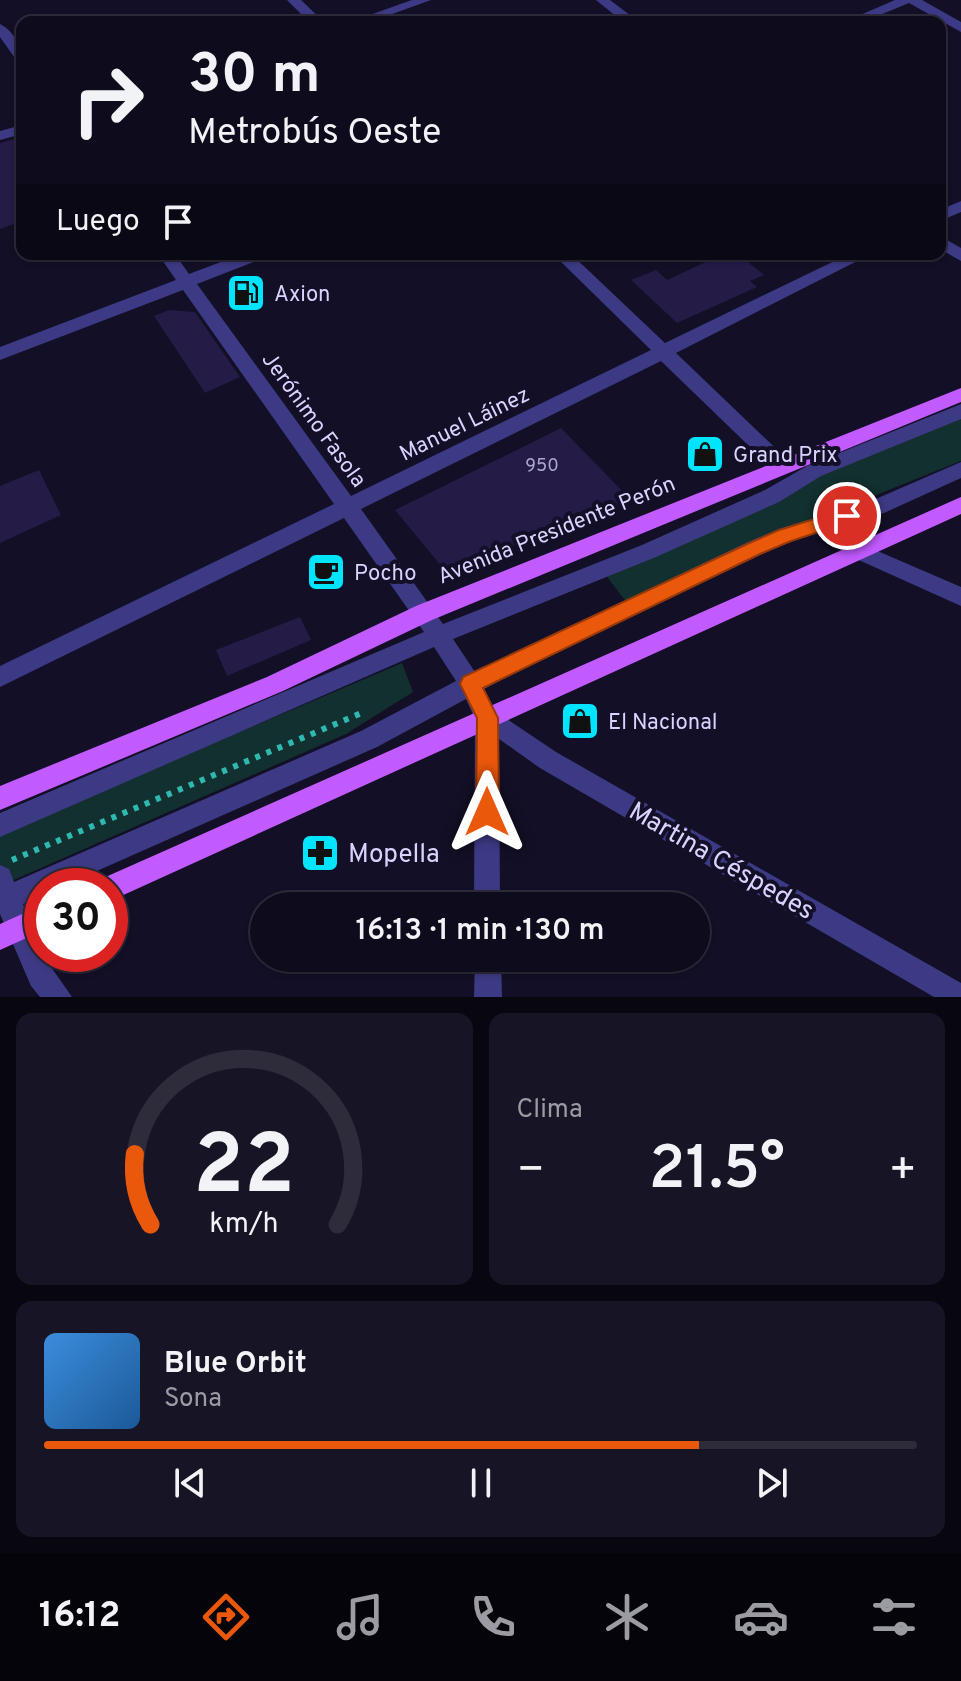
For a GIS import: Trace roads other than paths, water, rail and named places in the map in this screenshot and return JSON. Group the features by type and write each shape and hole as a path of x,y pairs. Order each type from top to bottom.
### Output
{"main road":[{"name":"Avenida Presidente Perón","path":"0,798 275,684 424,613 961,395"},
{"path":"128,880 961,505"}],"street":[{"path":"293,0 310,16"},
{"path":"376,16 425,0"},
{"path":"602,0 624,16"},
{"path":"866,16 906,0"},
{"path":"913,0 940,16"},
{"path":"0,28 16,50"},
{"name":"Jerónimo Fasola","path":"170,260 440,636 487,718"},
{"path":"0,354 243,260"},
{"path":"567,260 783,467"},
{"name":"Manuel Láinez","path":"0,677 851,260"},
{"path":"0,825 440,636 649,551 772,496 814,471 961,411"},
{"path":"58,997 40,977 21,928 2,892 369,739 470,684 753,549 786,535 877,507 961,470"},
{"path":"859,551 961,597"},
{"path":"487,718 487,892"},
{"name":"Martina Céspedes","path":"487,718 548,760 960,997"},
{"path":"488,972 488,997"}],"place":[{"name":"Axion","path":"246,293"},
{"name":"Grand Prix","path":"705,454"},
{"name":"Pocho","path":"326,572"},
{"name":"El Nacional","path":"580,721"},
{"name":"Mopella","path":"320,853"}]}
